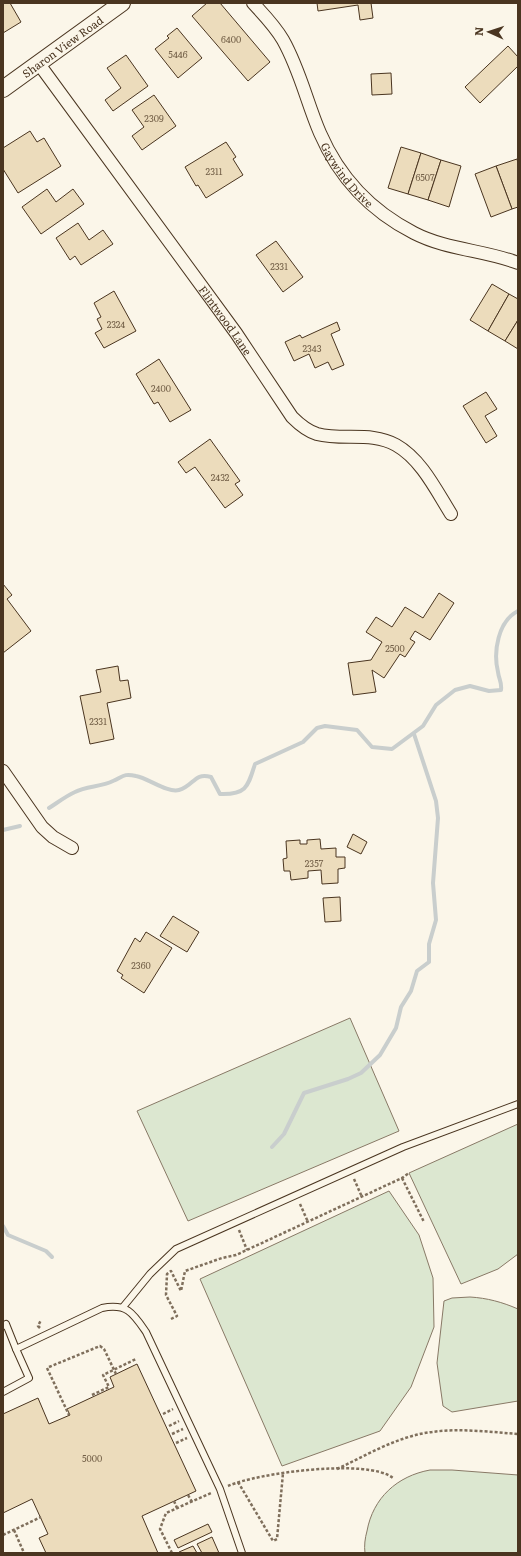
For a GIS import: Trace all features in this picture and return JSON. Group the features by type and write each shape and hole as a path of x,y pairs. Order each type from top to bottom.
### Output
{"street":[{"name":"Sharon View Road","path":"3,89 122,3"},
{"name":"Gaywind Drive","path":"253,3 272,24 283,40 295,66 320,133 330,154 343,174 360,194 380,212 415,234 441,244 468,251 500,256 518,263"},
{"name":"Flintwood Lane","path":"39,64 124,179 201,288 236,333 292,417 303,428 317,434 372,437 388,441 396,445 412,457 451,514"},
{"path":"3,771 42,827 53,837 72,848"}],"lane":[{"path":"123,1307 150,1274 176,1249 403,1147 518,1104"},
{"path":"16,1349 102,1308 112,1306 123,1307 135,1315 146,1332 220,1489 242,1553"},
{"path":"3,1326 6,1324 29,1378 3,1392"}],"path":[{"path":"171,1319 177,1316 166,1295 167,1274 171,1271 181,1291 185,1271 222,1258 236,1255 410,1173"},
{"path":"354,1178 362,1196"},
{"path":"402,1178 424,1222"},
{"path":"300,1203 308,1222"},
{"path":"239,1230 247,1250"},
{"path":"69,1415 48,1367 100,1346 104,1349 116,1374"},
{"path":"92,1395 109,1387 103,1375 136,1359"},
{"path":"337,1469 409,1437 432,1432 466,1431 518,1434"},
{"path":"228,1486 238,1482 303,1470 337,1469 382,1472 393,1478"},
{"path":"238,1482 273,1541 277,1539 283,1473"},
{"path":"172,1553 160,1529 166,1513 211,1493"},
{"path":"188,1495 192,1502"},
{"path":"174,1502 177,1508"},
{"path":"3,1535 41,1517"},
{"path":"14,1530 24,1553"}],"green space":[{"path":"350,1018 399,1131 188,1221 137,1111"},
{"path":"518,1124 518,1254 498,1269 461,1284 409,1173"},
{"path":"389,1191 419,1235 433,1278 434,1327 411,1387 380,1431 282,1466 200,1279"},
{"path":"452,1298 482,1298 506,1304 518,1309 518,1401 452,1412 443,1406 437,1363 444,1301"},
{"path":"430,1470 452,1470 518,1475 518,1553 365,1553 365,1539 370,1519 375,1508 388,1490 407,1477"}],"building":[{"path":"3,3 10,3 21,22 3,33"},
{"path":"207,3 220,3 270,62 248,81 192,16"},
{"path":"317,3 371,3 373,18 360,20 358,5 318,11"},
{"path":"177,28 202,58 178,78 155,49 169,38 167,36"},
{"path":"508,46 518,57 518,66 480,103 465,87"},
{"path":"126,55 148,86 113,111 105,100 121,88 107,68"},
{"path":"391,73 392,94 372,95 371,74"},
{"path":"154,95 176,126 142,150 132,136 144,127 132,110"},
{"path":"30,131 37,142 44,138 61,166 18,193 3,169 3,148"},
{"path":"226,142 236,157 233,159 243,175 206,198 198,185 196,186 185,167"},
{"path":"401,147 421,153 408,194 388,188"},
{"path":"421,153 441,160 428,200 408,194"},
{"path":"517,159 518,207 512,209 496,166"},
{"path":"441,160 461,166 449,207 428,200"},
{"path":"496,166 512,209 491,217 475,174"},
{"path":"47,189 56,202 73,189 84,204 41,234 22,207"},
{"path":"78,223 89,240 103,230 113,244 81,265 75,256 70,260 56,238"},
{"path":"276,241 303,277 283,292 256,255"},
{"path":"492,284 509,294 488,331 470,320"},
{"path":"114,291 136,331 104,348 95,333 102,329 97,319 101,317 94,303"},
{"path":"509,294 518,299 518,320 505,341 488,331"},
{"path":"518,320 518,349 505,341"},
{"path":"337,322 340,330 331,334 344,365 332,370 328,362 315,368 309,354 294,361 285,342 300,335 302,338"},
{"path":"159,359 191,410 170,422 158,402 154,404 136,374"},
{"path":"486,392 497,409 485,416 497,436 486,443 463,406"},
{"path":"210,439 240,481 235,484 243,495 225,508 195,467 186,473 178,462"},
{"path":"3,584 12,595 7,599 31,631 3,653"},
{"path":"439,593 454,603 430,640 415,631 410,639 415,642 405,657 400,654 384,678 372,670 376,692 353,695 348,663 371,660 382,642 366,632 376,617 392,627 405,607 423,618"},
{"path":"118,666 120,681 128,680 131,698 107,703 114,739 90,744 80,696 101,692 96,670"},
{"path":"353,834 367,842 361,854 347,847"},
{"path":"320,839 321,849 336,848 336,857 345,857 345,868 338,869 338,883 322,884 321,870 308,871 308,878 291,880 290,871 284,871 283,859 287,858 286,841 300,840 300,844 307,844 307,840"},
{"path":"340,897 341,921 325,922 323,898"},
{"path":"173,916 199,932 187,952 160,936"},
{"path":"146,932 172,948 144,993 121,978 123,975 117,971 135,938 140,942"},
{"path":"137,1364 196,1491 142,1516 158,1553 46,1553 39,1538 48,1534 32,1499 3,1513 3,1414 38,1398 49,1424 70,1415 67,1409 114,1387 110,1377"},
{"path":"208,1524 212,1532 178,1548 174,1540"},
{"path":"212,1537 219,1553 202,1553 197,1544"},
{"path":"193,1546 197,1553 179,1553 179,1552"}],"waterway":[{"path":"49,808 68,795 79,790 108,783 128,775 141,777 163,787 174,790 184,788 197,778 205,776 211,777 220,794 236,793 245,788 255,764 303,742 317,728 325,726 357,730 372,747 392,749 423,726 436,705 455,690 470,686 489,691 501,690 496,655 497,647 502,629 506,622 518,611"},
{"path":"272,1147 284,1134 304,1093 348,1079 361,1073 380,1055 396,1028 401,1007 411,991 417,971 429,962 429,944 436,920 433,883 438,818 436,801 414,734"},
{"path":"3,830 20,826"},
{"path":"3,1226 8,1235 46,1251 52,1257"}]}
